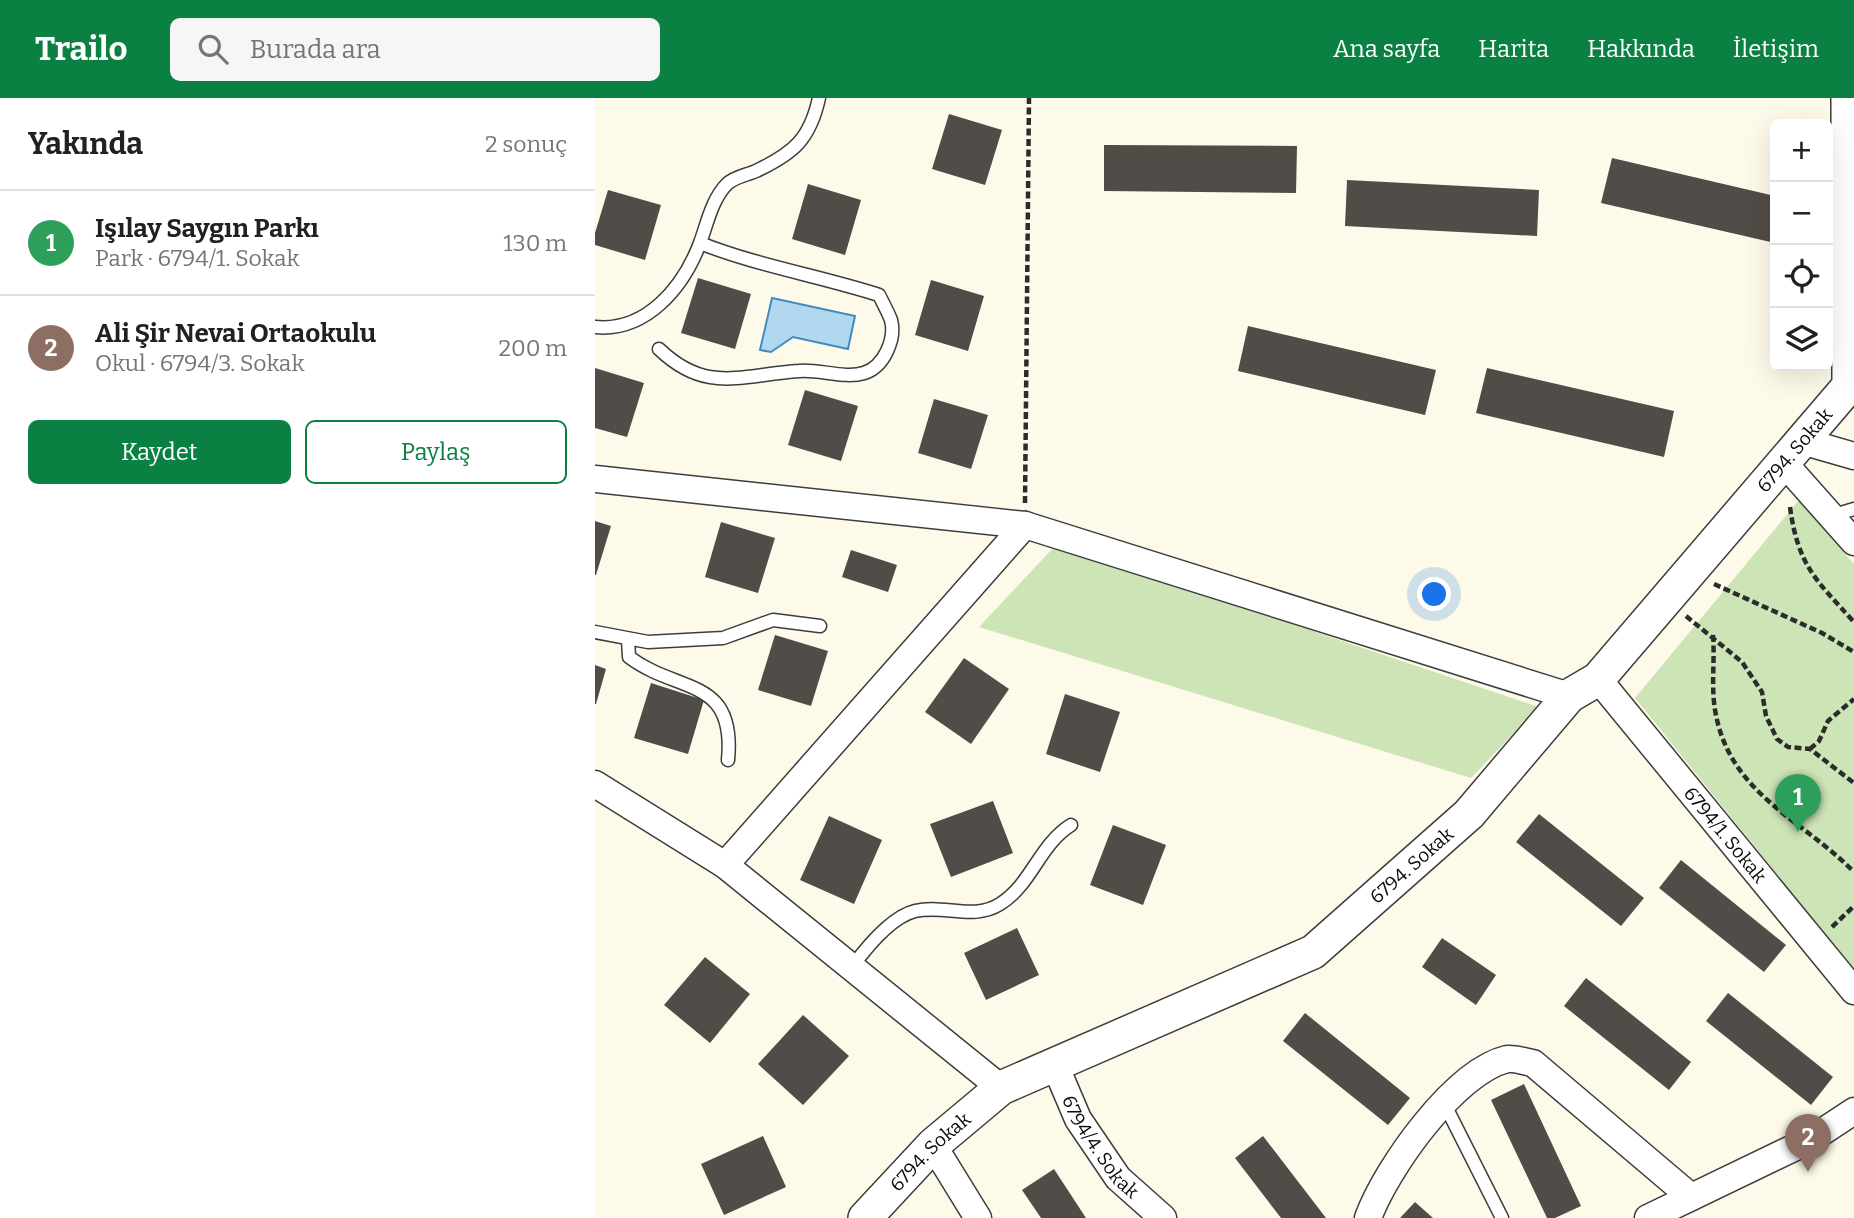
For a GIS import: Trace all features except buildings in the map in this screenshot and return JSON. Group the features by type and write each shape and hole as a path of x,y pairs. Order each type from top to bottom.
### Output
{"street":[{"path":"1848,98 1852,381"},
{"name":"6794. Sokak","path":"865,1218 933,1144 1001,1088 1313,952 1469,814 1569,696 1598,679 1852,381"},
{"path":"1793,452 1854,456"},
{"path":"1793,452 1842,512 1854,542"},
{"path":"595,479 1025,525 1569,696"},
{"path":"725,864 1025,525"},
{"name":"6794/1. Sokak","path":"1598,679 1854,991"},
{"path":"595,784 725,864 1001,1088"},
{"path":"1368,1218 1388,1176 1444,1102 1477,1073 1509,1059 1533,1063 1691,1197"},
{"name":"6794/4. Sokak","path":"1055,1065 1078,1119 1118,1178 1163,1218"},
{"path":"1648,1218 1810,1140 1854,1111"},
{"path":"933,1144 978,1218"}],"lane":[{"path":"595,327 630,325 652,313 685,270 700,243 714,205 727,183 769,164 807,138 819,98"},
{"path":"659,349 677,367 710,379 808,370 863,373 879,364 887,351 891,321 879,295 826,278 732,256 700,243"},
{"path":"595,632 628,640 723,638 773,620 820,626"},
{"path":"628,640 629,657 640,665 656,675 700,689 717,703 728,729 728,760"},
{"path":"852,967 872,940 914,911 982,912 1000,904 1022,886 1048,844 1071,825"},
{"path":"1444,1102 1502,1218"}],"path":[{"path":"1025,525 1029,98"},
{"path":"1793,452 1795,543 1812,576 1854,622"},
{"path":"1689,574 1744,596 1822,633 1854,652"},
{"path":"1666,601 1713,635 1742,662 1762,692 1766,716 1777,739 1788,747 1810,749 1854,783"},
{"path":"1713,635 1715,710 1724,743 1740,771 1772,807 1854,872"},
{"path":"1810,749 1819,741 1828,721 1854,699"}],"green space":[{"path":"1799,500 1854,564 1854,970 1635,698"},
{"path":"1056,545 1539,707 1471,778 979,627"}],"water":[{"path":"772,298 855,316 848,349 793,337 771,352 760,350"}],"place":[{"name":"Işılay Saygın Parkı","path":"1798,832"},
{"name":"Ali Şir Nevai Ortaokulu","path":"1808,1172"}]}
